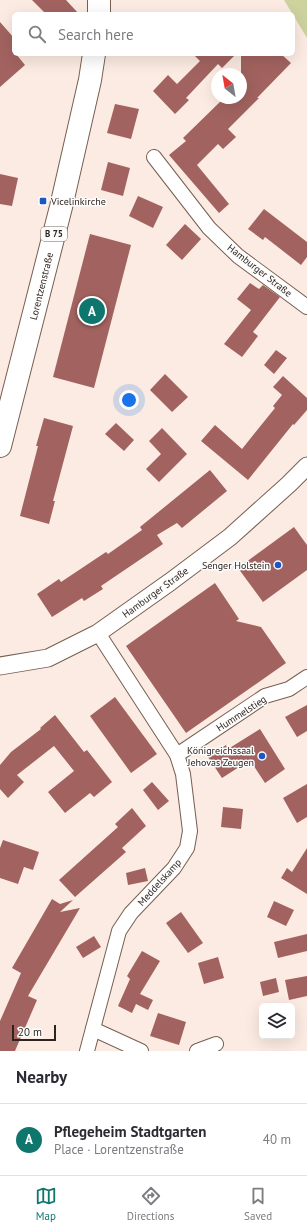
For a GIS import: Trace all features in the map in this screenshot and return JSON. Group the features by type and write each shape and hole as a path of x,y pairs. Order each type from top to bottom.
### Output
{"main road":[{"path":"99,0 99,12"},
{"name":"Lorentzenstraße","path":"0,446 61,207 90,80 94,56"}],"street":[{"name":"Hamburger Straße","path":"154,157 209,228 238,256 307,307"},
{"name":"Hamburger Straße","path":"0,666 48,658 98,633 170,582 230,536 289,484 307,466"},
{"name":"Meddelskamp","path":"86,1051 119,931 131,912 174,868 187,848 190,830 184,774 177,755 98,633"},
{"name":"Hummelstieg","path":"177,755 265,696 289,689 307,676"},
{"path":"93,1029 141,1051"},
{"path":"197,1051 216,1044"}],"green space":[{"path":"284,0 307,0 307,38 295,18 295,12 291,12"}],"building":[{"path":"32,0 66,0 77,12 44,12"},
{"path":"0,22 12,36 12,56 18,56 25,65 0,87"},
{"path":"195,56 234,56 222,68 218,64 214,68 211,68 211,71 186,98 189,100 175,114 153,91 168,75 177,84 200,61"},
{"path":"241,56 283,56 291,63 228,129 236,137 223,149 218,144 197,165 229,204 219,213 169,155 186,141 183,138 218,104 247,104 247,68 241,68"},
{"path":"115,104 139,109 131,139 107,133"},
{"path":"108,162 130,168 123,196 101,190"},
{"path":"0,174 18,178 12,206 0,204"},
{"path":"138,196 163,207 153,228 129,216"},
{"path":"264,209 307,242 307,257 301,265 265,237 263,240 248,229"},
{"path":"185,224 201,239 182,260 166,245"},
{"path":"90,234 131,245 94,388 53,377"},
{"path":"250,283 259,289 263,285 280,297 253,332 258,336 242,357 224,344 251,310 237,299"},
{"path":"276,350 287,358 274,374 264,365"},
{"path":"165,374 188,397 172,412 150,390"},
{"path":"283,376 307,398 307,410 294,425 293,424 248,480 201,441 215,425 242,449 275,408 273,406 282,395 273,387"},
{"path":"44,418 73,426 53,501 55,501 49,524 20,516"},
{"path":"116,423 134,440 124,451 105,434"},
{"path":"162,428 187,454 159,482 146,469 161,454 149,441"},
{"path":"210,470 227,491 182,528 177,523 157,535 163,544 101,586 103,589 84,601 82,598 52,617 37,594 59,579 61,582 106,552 108,554 142,530 140,527"},
{"path":"294,527 307,545 307,570 263,602 238,568"},
{"path":"215,583 239,619 236,621 261,627 286,663 186,733 126,646"},
{"path":"115,697 157,754 131,773 90,716"},
{"path":"307,705 307,731 297,737 285,717"},
{"path":"55,715 84,752 87,750 112,782 94,797 90,793 65,813 48,792 74,771 54,746 17,775 24,782 8,798 0,789 0,765 11,752 41,729 40,728"},
{"path":"260,729 285,769 265,783 250,760 222,778 208,757 226,745 228,749"},
{"path":"152,782 169,801 158,810 143,790"},
{"path":"307,784 307,817 297,823 283,798"},
{"path":"223,807 243,809 241,829 221,827"},
{"path":"132,808 146,826 122,848 126,852 75,897 59,880 118,827 115,824"},
{"path":"3,840 39,852 33,870 24,867 18,884 0,878 0,848"},
{"path":"307,848 307,894 281,878 287,868 292,872"},
{"path":"145,868 148,881 128,885 126,873"},
{"path":"52,899 60,904 73,900 60,912 80,908 28,996 37,1000 15,1051 0,1051 0,1021 21,973 12,968"},
{"path":"274,901 294,910 286,926 267,917"},
{"path":"181,912 203,943 188,953 166,923"},
{"path":"307,934 307,951 278,958 274,942"},
{"path":"94,936 101,947 83,958 76,947"},
{"path":"142,951 160,961 140,994 153,1000 148,1010 136,1004 132,1013 118,1006 130,979 127,976"},
{"path":"218,957 224,978 204,984 198,963"},
{"path":"307,976 307,996 289,1000 285,980"},
{"path":"276,978 279,992 263,996 260,982"},
{"path":"158,1013 186,1022 179,1045 150,1036"}],"place":[{"name":"Vicelinkirche","path":"43,201"},
{"name":"Pflegeheim Stadtgarten","path":"92,311"},
{"name":"Senger Holstein","path":"278,565"},
{"name":"Königreichssaal Jehovas Zeugen","path":"262,756"}]}
